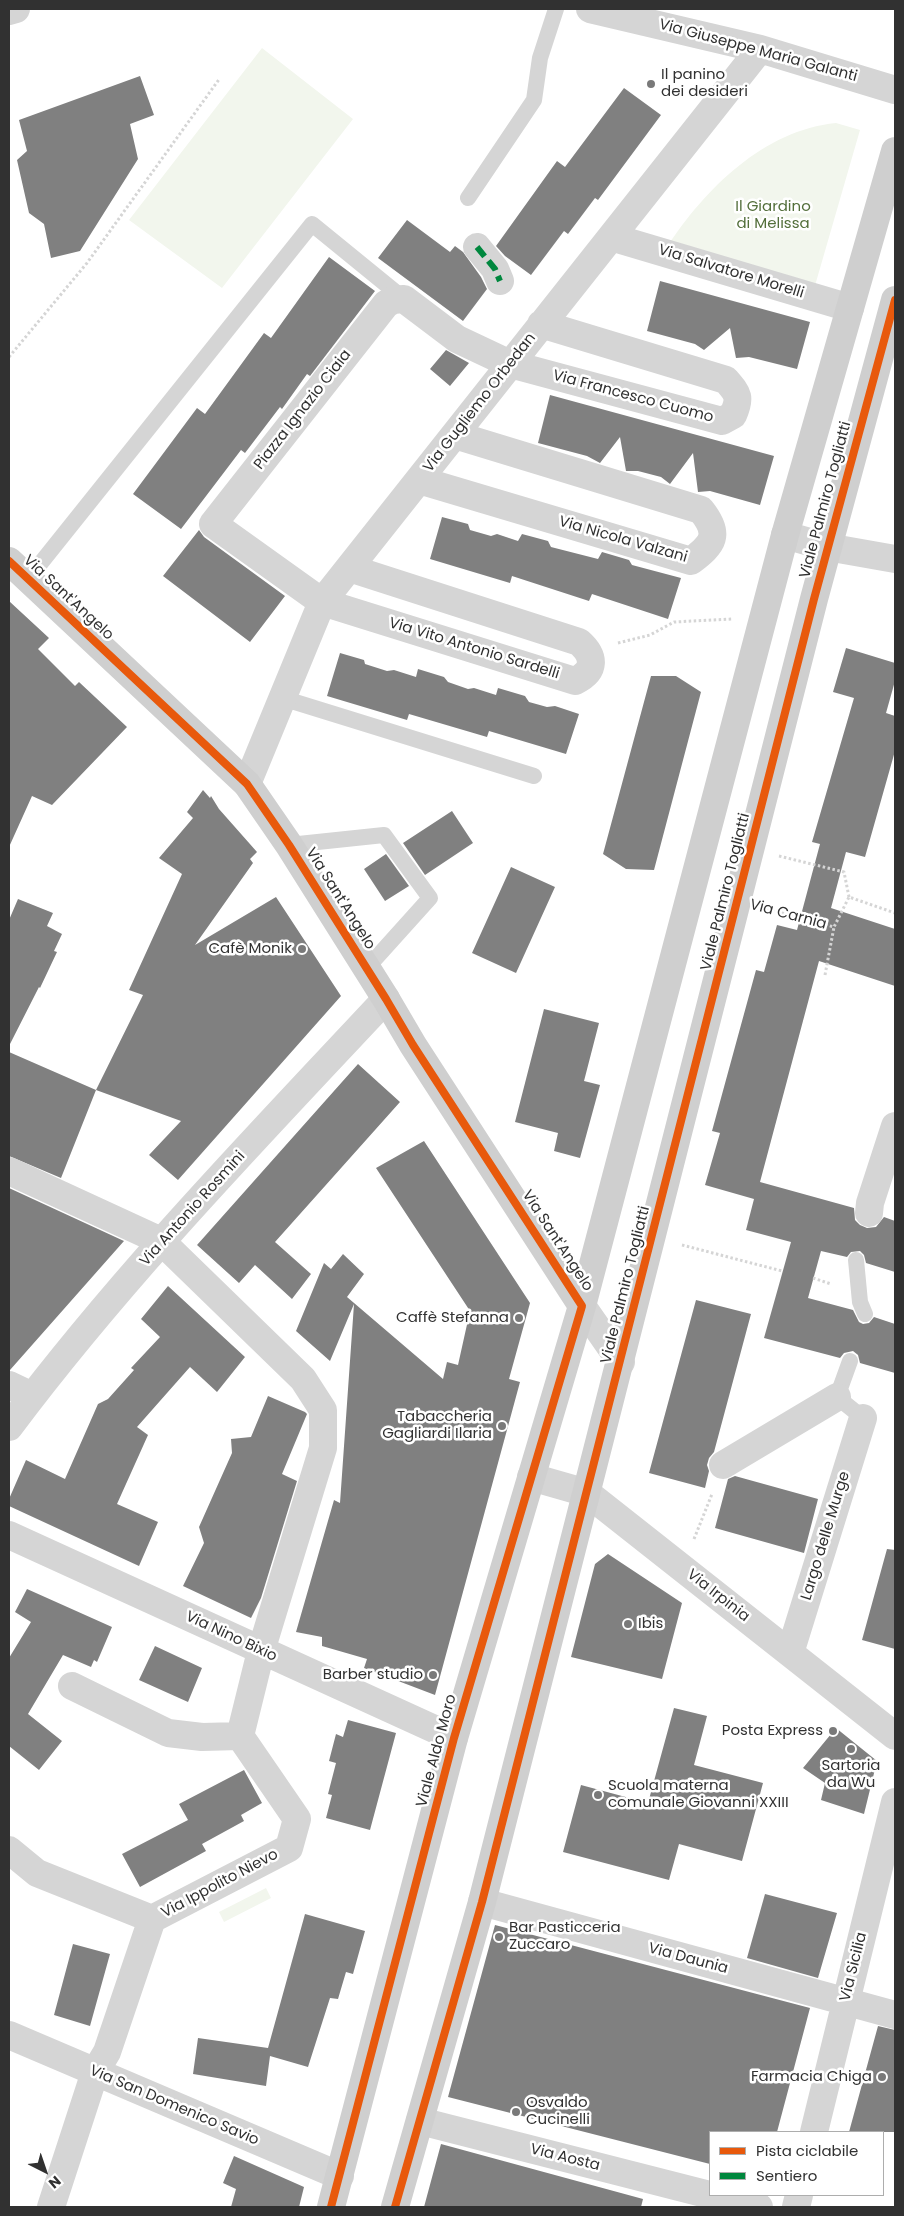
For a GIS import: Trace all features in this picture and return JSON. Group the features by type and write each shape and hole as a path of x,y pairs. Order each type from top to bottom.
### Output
{"street":[{"path":"9,11 16,9"},
{"name":"Via Giuseppe Maria Galanti","path":"590,9 760,49 895,90"},
{"name":"Via Gugliemo Orbedan","path":"247,784 322,602 760,49"},
{"name":"Viale Palmiro Togliatti","path":"621,1362 582,1306 785,535 895,151"},
{"name":"Via Salvatore Morelli","path":"611,237 850,308"},
{"path":"477,247 495,269 500,280"},
{"path":"404,299 457,339 510,364"},
{"name":"Piazza Ignazio Ciaia","path":"322,602 213,524 386,304 393,300 404,299"},
{"name":"Viale Palmiro Togliatti","path":"588,1493 827,547 895,300"},
{"name":"Via Francesco Cuomo","path":"510,364 722,421 733,415 738,403 737,392 726,380 542,324"},
{"name":"Via Nicola Valzani","path":"419,480 691,561 708,548 712,539 709,520 702,510 455,435"},
{"path":"785,535 827,547 895,558"},
{"path":"349,568 579,642 588,650"},
{"name":"Via Sant'Angelo","path":"18,570 247,784 289,845 413,1045 582,1306"},
{"name":"Via Vito Antonio Sardelli","path":"322,602 575,681 584,676 591,666 588,650"},
{"name":"Via Antonio Rosmini","path":"9,1427 20,1390 386,999"},
{"path":"869,1213 870,1203 895,1126"},
{"path":"9,1172 161,1241 303,1379 323,1410 323,1448 261,1651 240,1736 202,1737 168,1733 72,1686"},
{"name":"Viale Aldo Moro","path":"331,2207 454,1738 582,1306"},
{"path":"724,1466 837,1397"},
{"name":"Largo delle Murge","path":"790,1653 863,1418"},
{"name":"Via Irpinia","path":"531,1477 588,1493 895,1736"},
{"path":"395,2207 482,1902 588,1493"},
{"name":"Via Nino Bixio","path":"9,1537 454,1738"},
{"name":"Via Ippolito Nievo","path":"9,1850 37,1873 152,1920 289,1848 297,1819 240,1736"},
{"name":"Via Sicilia","path":"814,2131 895,1802"},
{"name":"Via Daunia","path":"482,1902 895,2016"},
{"path":"52,2207 96,2072 107,2052 152,1920"},
{"name":"Via San Domenico Savio","path":"9,2035 340,2176"},
{"name":"Via Aosta","path":"420,2121 709,2195"},
{"name":"Via Aosta","path":"714,2196 759,2207"}],"lane":[{"path":"468,198 534,100 540,58 556,9"},
{"path":"18,570 312,224 404,299"},
{"path":"282,698 534,776"},
{"path":"289,845 384,835 430,898 367,968"},
{"path":"856,1260 860,1302 865,1314"},
{"path":"850,1361 837,1397 863,1418"}],"path":[{"path":"9,357 87,263 220,78"},
{"path":"588,650 650,635 674,622 732,619"},
{"path":"751,849 844,872 849,897 895,913"},
{"path":"825,975 834,927"},
{"path":"652,1237 782,1271"},
{"path":"813,1278 831,1284"},
{"path":"683,1568 724,1466"}],"green space":[{"path":"262,48 353,119 222,288 129,220"},
{"name":"Il Giardino di Melissa","path":"836,123 860,130 814,289 667,247 699,204 739,166 761,150 785,137 810,128"},
{"path":"266,1888 271,1898 224,1922 219,1912"}],"building":[{"path":"140,76 154,115 130,124 138,159 80,251 51,258 44,224 29,213 17,160 27,151 19,120"},
{"path":"624,88 661,115 598,200 595,198 568,234 564,231 531,275 505,256 496,246 557,161 565,167"},
{"path":"407,220 450,252 455,246 463,252 481,277 487,289 463,321 378,258"},
{"path":"329,257 375,291 310,376 307,374 282,409 280,407 245,453 241,450 181,529 133,494 197,408 205,414 264,333 271,338"},
{"path":"660,281 810,322 797,369 749,357 736,358 730,328 704,350 695,344 647,331"},
{"path":"446,350 469,363 450,386 430,369"},
{"path":"550,395 774,456 760,505 710,491 698,492 693,453 670,484 661,477 638,471 626,471 620,437 600,463 587,456 538,443"},
{"path":"442,517 468,524 470,530 491,536 497,534 518,541 522,534 548,541 551,547 598,559 602,552 629,560 632,565 681,578 668,619 592,594 589,601 512,576 510,583 430,559"},
{"path":"199,530 204,537 285,596 250,642 163,576"},
{"path":"9,601 49,638 38,649 75,686 79,682 127,727 52,805 32,796 9,847"},
{"path":"846,648 895,663 895,681 886,713 895,716 895,751 865,857 846,852 831,908 895,929 895,986 819,961 760,1182 854,1208 855,1220 867,1228 876,1227 884,1217 895,1221 895,1272 866,1263 864,1255 860,1251 851,1252 847,1257 821,1251 808,1298 853,1310 859,1322 863,1324 869,1323 874,1317 895,1324 895,1373 860,1363 858,1355 853,1351 844,1353 840,1358 764,1338 791,1242 746,1230 754,1199 705,1185 720,1133 712,1131 756,970 764,972 777,925 797,930 820,844 812,842 854,698 833,692"},
{"path":"340,653 364,660 365,664 387,671 394,670 416,677 418,669 444,677 448,682 468,689 474,688 496,695 498,688 525,696 529,702 547,707 555,706 579,714 566,754 489,731 487,737 409,714 407,720 327,696"},
{"path":"651,676 676,676 701,692 654,870 626,869 603,854"},
{"path":"203,790 210,798 211,796 219,809 257,852 250,859 253,863 195,945 276,897 341,996 178,1180 149,1155 181,1121 96,1090 143,995 129,990 182,874 159,858 193,818 187,812"},
{"path":"452,811 473,843 425,875 403,843"},
{"path":"386,854 409,886 385,901 364,869"},
{"path":"511,867 555,887 516,973 472,953"},
{"path":"18,899 53,913 47,926 62,934 54,951 57,952 40,988 9,1046 9,920"},
{"path":"544,1009 599,1023 584,1081 600,1085 580,1158 554,1151 558,1133 515,1122"},
{"path":"9,1052 96,1090 61,1178 9,1156"},
{"path":"358,1064 400,1102 275,1242 311,1274 292,1299 255,1265 239,1283 197,1245"},
{"path":"424,1141 530,1303 509,1379 520,1382 435,1695 364,1668 367,1659 322,1646 322,1637 296,1632 334,1500 340,1503 354,1304 330,1361 296,1331 324,1263 331,1269 343,1254 364,1274 347,1297 443,1379 447,1362 458,1365 470,1311 376,1168"},
{"path":"9,1188 124,1241 10,1370 9,1370"},
{"path":"168,1286 245,1357 217,1392 190,1367 137,1427 148,1435 117,1504 158,1522 139,1566 9,1506 9,1499 26,1460 65,1479 98,1404 108,1399 134,1370 131,1368 160,1337 141,1319"},
{"path":"696,1300 751,1314 714,1452 709,1458 707,1465 709,1471 705,1488 649,1473"},
{"path":"268,1396 307,1414 282,1474 297,1481 261,1598 251,1618 183,1586 204,1543 199,1527 232,1453 231,1439 251,1437"},
{"path":"735,1476 818,1499 804,1553 715,1528 728,1479"},
{"path":"887,1549 895,1550 895,1649 862,1640"},
{"name":"Ibis","path":"608,1554 682,1603 662,1679 571,1657 595,1564"},
{"path":"27,1589 112,1627 97,1662 94,1660 91,1667 63,1655 28,1714 62,1741 39,1770 9,1746 9,1658 31,1622 15,1612"},
{"path":"155,1646 202,1668 188,1702 139,1680"},
{"name":"Scuola materna comunale Giovanni XXIII","path":"674,1708 707,1716 694,1765 763,1783 742,1861 679,1844 669,1880 563,1852 581,1785 648,1803"},
{"path":"348,1720 396,1733 370,1830 326,1818 332,1795 328,1794 336,1763 329,1761 336,1734 343,1737"},
{"path":"836,1728 877,1761 864,1814 821,1800 825,1783 803,1768"},
{"path":"244,1770 262,1803 241,1815 244,1821 202,1844 206,1851 140,1887 122,1854 188,1820 179,1804"},
{"path":"765,1894 837,1913 818,1978 747,1958"},
{"path":"305,1914 365,1931 353,1974 346,1972 338,1999 330,1998 308,2067 270,2056 266,2086 193,2074 198,2038 268,2048"},
{"path":"495,1925 810,2008 777,2131 709,2131 709,2164 448,2097"},
{"path":"73,1944 110,1954 90,2026 54,2015"},
{"path":"878,2026 895,2030 895,2132 849,2131"},
{"path":"441,2144 643,2199 641,2207 424,2207"},
{"path":"234,2156 304,2187 299,2207 231,2207 236,2189 223,2183"}],"marked path":[{"path":"477,247 495,269 500,281"}],"cycle path":[{"path":"395,2207 482,1902 814,599 895,300"},
{"path":"9,561 247,784 289,845 413,1045 582,1306 454,1738 331,2207"}],"place":[{"name":"Il panino dei desideri","path":"651,84"},
{"name":"Cafè Monik","path":"302,949"},
{"name":"Caffè Stefanna","path":"519,1318"},
{"name":"Tabaccheria Gagliardi Ilaria","path":"502,1426"},
{"name":"Ibis","path":"628,1624"},
{"name":"Barber studio","path":"433,1675"},
{"name":"Posta Express","path":"833,1731"},
{"name":"Sartoria da Wu","path":"851,1749"},
{"name":"Scuola materna comunale Giovanni XXIII","path":"598,1795"},
{"name":"Bar Pasticceria Zuccaro","path":"499,1937"},
{"name":"Farmacia Chiga","path":"882,2077"},
{"name":"Osvaldo Cucinelli","path":"516,2112"}]}
